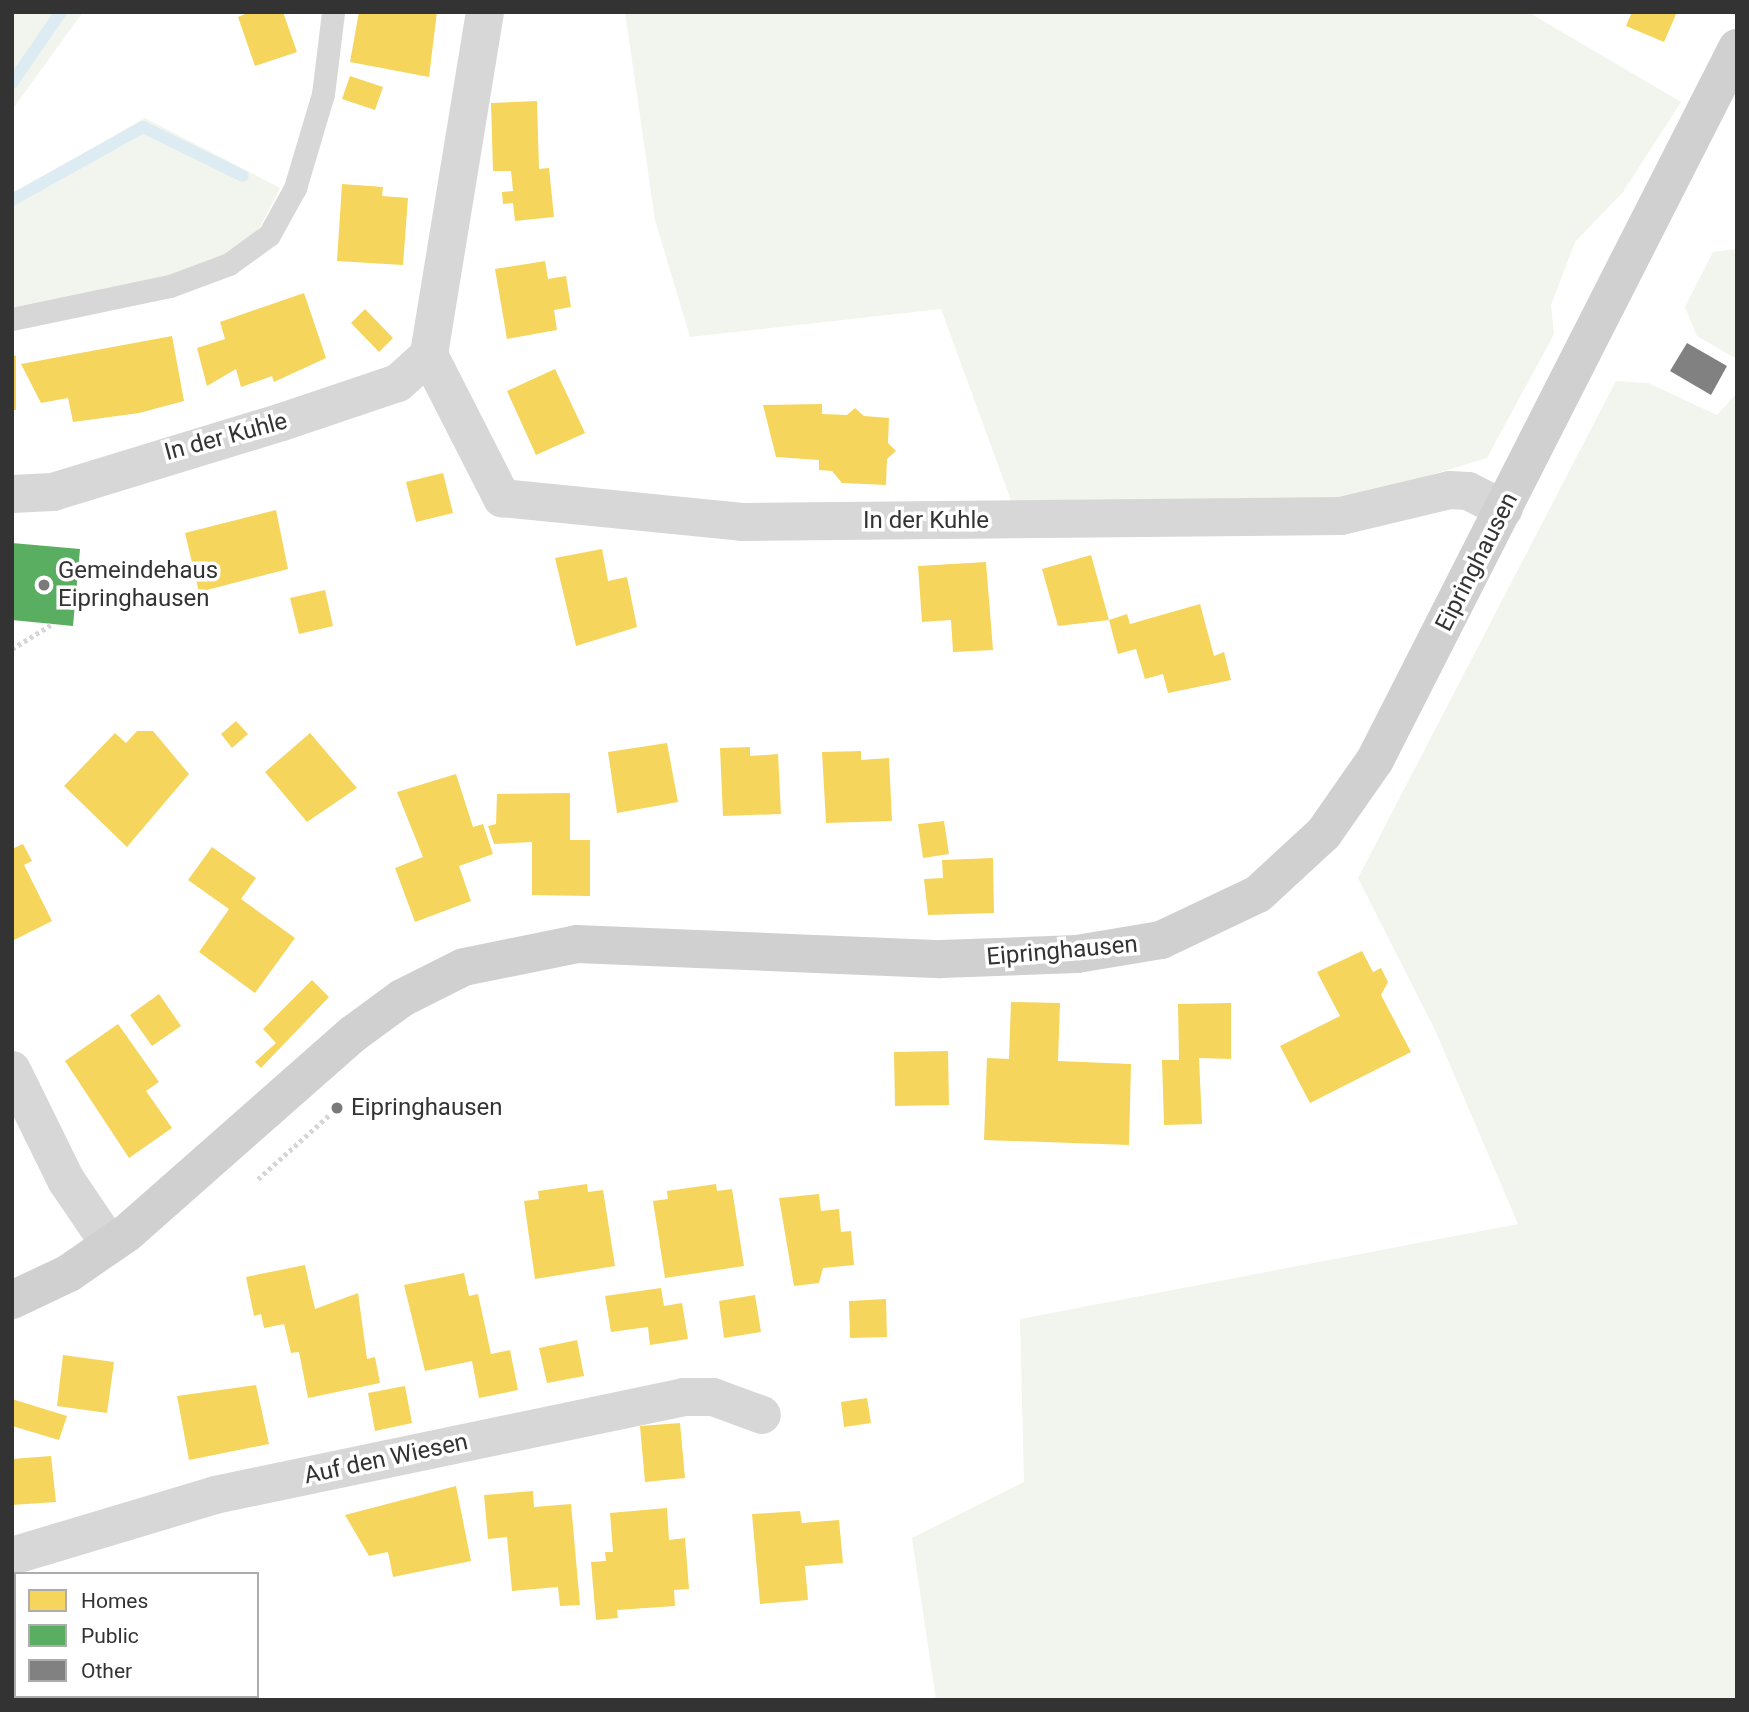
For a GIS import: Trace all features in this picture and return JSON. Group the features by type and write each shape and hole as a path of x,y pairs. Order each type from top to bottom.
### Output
{"main road":[{"name":"Eipringhausen","path":"12,1300 110,1245 353,1034 402,998 464,967 577,944 941,959 1077,954 1161,940 1236,908 1302,857 1360,785 1734,60"}],"street":[{"path":"429,355 485,12"},
{"name":"In der Kuhle","path":"12,494 53,492 282,422 398,383 429,355 502,498 741,522 1341,516 1450,489 1504,509"},
{"path":"12,1070 66,1180 110,1245"},
{"name":"Auf den Wiesen","path":"12,1556 215,1495 684,1397 713,1397 762,1415"}],"lane":[{"path":"12,319 170,286 229,264 269,236 295,188 323,94 333,12"}],"path":[{"path":"12,649 52,624"},
{"path":"258,1179 337,1108"}],"shaded area":[{"path":"12,12 83,12 12,110"},
{"path":"625,12 1528,12 1681,102 1623,192 1575,242 1551,305 1554,334 1487,458 1344,501 1015,511 941,309 690,337 655,220"},
{"path":"145,118 280,188 258,231 225,256 163,277 12,309 12,194"},
{"path":"1737,249 1737,359 1697,336 1685,307 1713,252"},
{"path":"1616,381 1648,383 1717,415 1737,393 1737,1700 936,1700 912,1538 1024,1482 1020,1319 1518,1224 1435,1030 1358,878"}],"building: Homes":[{"path":"250,12 283,12 297,52 255,66 238,17"},
{"path":"359,12 437,12 429,77 350,62"},
{"path":"1632,12 1677,12 1664,42 1626,26"},
{"path":"350,76 383,87 375,110 342,99"},
{"path":"537,101 539,169 549,168 554,217 515,221 513,203 503,204 502,192 513,191 511,171 493,171 491,103"},
{"path":"342,184 383,187 382,196 408,198 403,265 337,261"},
{"path":"545,261 548,279 566,276 571,307 554,310 557,330 507,339 495,269"},
{"path":"304,293 326,358 274,382 272,376 241,387 236,369 207,386 197,348 225,339 220,322"},
{"path":"365,309 393,338 379,352 351,323"},
{"path":"172,336 184,401 139,413 73,422 68,398 41,403 21,364"},
{"path":"12,355 16,356 16,410 12,410"},
{"path":"555,369 585,433 536,455 507,391"},
{"path":"822,404 822,414 847,415 855,408 864,416 889,418 888,443 896,451 887,459 886,485 842,483 832,471 819,470 819,460 776,457 763,405"},
{"path":"443,473 453,513 416,522 406,482"},
{"path":"276,510 288,569 199,592 185,533"},
{"path":"602,549 608,581 627,577 637,627 576,646 555,558"},
{"path":"1091,555 1109,620 1058,626 1042,569"},
{"path":"986,562 993,650 953,652 951,620 922,622 918,566"},
{"path":"325,590 333,626 299,634 290,598"},
{"path":"1200,604 1214,656 1224,652 1231,680 1168,693 1163,674 1145,679 1136,649 1118,654 1109,620 1127,614 1130,624"},
{"path":"236,721 248,734 232,748 221,734"},
{"path":"137,731 153,731 189,774 127,847 64,786 115,733 126,743"},
{"path":"310,733 357,788 307,822 265,772"},
{"path":"667,743 678,802 617,813 608,752"},
{"path":"750,747 750,756 778,754 781,814 723,816 720,748"},
{"path":"861,751 861,760 889,758 892,821 826,823 822,752"},
{"path":"456,774 473,827 483,824 493,854 459,866 471,901 415,922 395,868 423,857 397,792"},
{"path":"570,793 570,840 590,840 590,896 532,895 532,842 494,844 488,826 496,824 497,794"},
{"path":"944,821 949,854 923,858 918,824"},
{"path":"23,844 32,861 24,865 52,921 12,941 12,849"},
{"path":"212,847 256,878 241,899 295,938 255,993 199,952 229,909 188,880"},
{"path":"993,858 994,913 928,915 924,879 943,878 942,860"},
{"path":"1362,951 1373,972 1381,968 1388,982 1381,995 1411,1052 1310,1103 1280,1046 1340,1016 1317,972"},
{"path":"312,980 329,997 261,1068 255,1062 276,1043 263,1029"},
{"path":"159,994 181,1026 152,1046 130,1015"},
{"path":"1011,1002 1060,1003 1058,1061 1131,1064 1129,1145 984,1140 987,1058 1009,1059"},
{"path":"1231,1003 1231,1059 1199,1058 1202,1124 1164,1125 1162,1060 1179,1060 1178,1004"},
{"path":"118,1024 159,1082 146,1091 172,1128 129,1158 65,1061"},
{"path":"948,1051 949,1105 895,1106 894,1052"},
{"path":"587,1184 588,1192 603,1190 615,1266 535,1279 524,1201 539,1199 538,1191"},
{"path":"716,1184 717,1191 732,1189 744,1266 665,1278 653,1201 668,1199 667,1191"},
{"path":"819,1194 821,1211 839,1209 841,1232 851,1231 854,1265 823,1268 819,1283 794,1286 779,1198"},
{"path":"305,1265 315,1309 358,1293 367,1359 375,1357 380,1383 308,1398 299,1352 291,1353 284,1324 264,1328 261,1314 254,1316 246,1277"},
{"path":"464,1273 469,1296 478,1294 491,1354 510,1350 518,1390 479,1398 472,1361 425,1371 404,1285"},
{"path":"661,1288 664,1306 682,1303 688,1339 650,1345 648,1327 611,1332 605,1296"},
{"path":"755,1295 761,1332 724,1338 719,1301"},
{"path":"886,1299 887,1337 850,1338 849,1301"},
{"path":"577,1340 584,1376 547,1383 539,1348"},
{"path":"63,1355 114,1362 107,1413 57,1406"},
{"path":"256,1385 269,1444 189,1460 177,1396"},
{"path":"405,1386 412,1423 375,1431 368,1393"},
{"path":"867,1398 871,1423 844,1427 841,1402"},
{"path":"12,1399 67,1416 59,1440 12,1426"},
{"path":"680,1423 685,1478 645,1482 640,1426"},
{"path":"51,1456 56,1502 12,1505 12,1459"},
{"path":"456,1486 471,1561 393,1577 388,1552 369,1556 345,1515"},
{"path":"533,1491 534,1507 571,1504 580,1605 560,1606 558,1587 512,1591 507,1537 488,1539 484,1495"},
{"path":"667,1508 669,1540 685,1538 689,1589 674,1590 675,1606 617,1610 618,1618 596,1620 591,1562 606,1561 605,1552 613,1552 610,1513"},
{"path":"800,1511 802,1523 839,1520 843,1563 805,1566 808,1600 760,1604 752,1514"}],"building: Public":[{"name":"Gemeindehaus Eipringhausen","path":"12,543 80,549 73,626 12,620"}],"building: Other":[{"path":"1687,343 1727,366 1711,395 1670,371"}],"waterway":[{"path":"12,83 61,12"},
{"path":"12,200 143,127 243,176"}],"place":[{"name":"Gemeindehaus Eipringhausen","path":"44,585"},
{"name":"Eipringhausen","path":"337,1108"}]}
